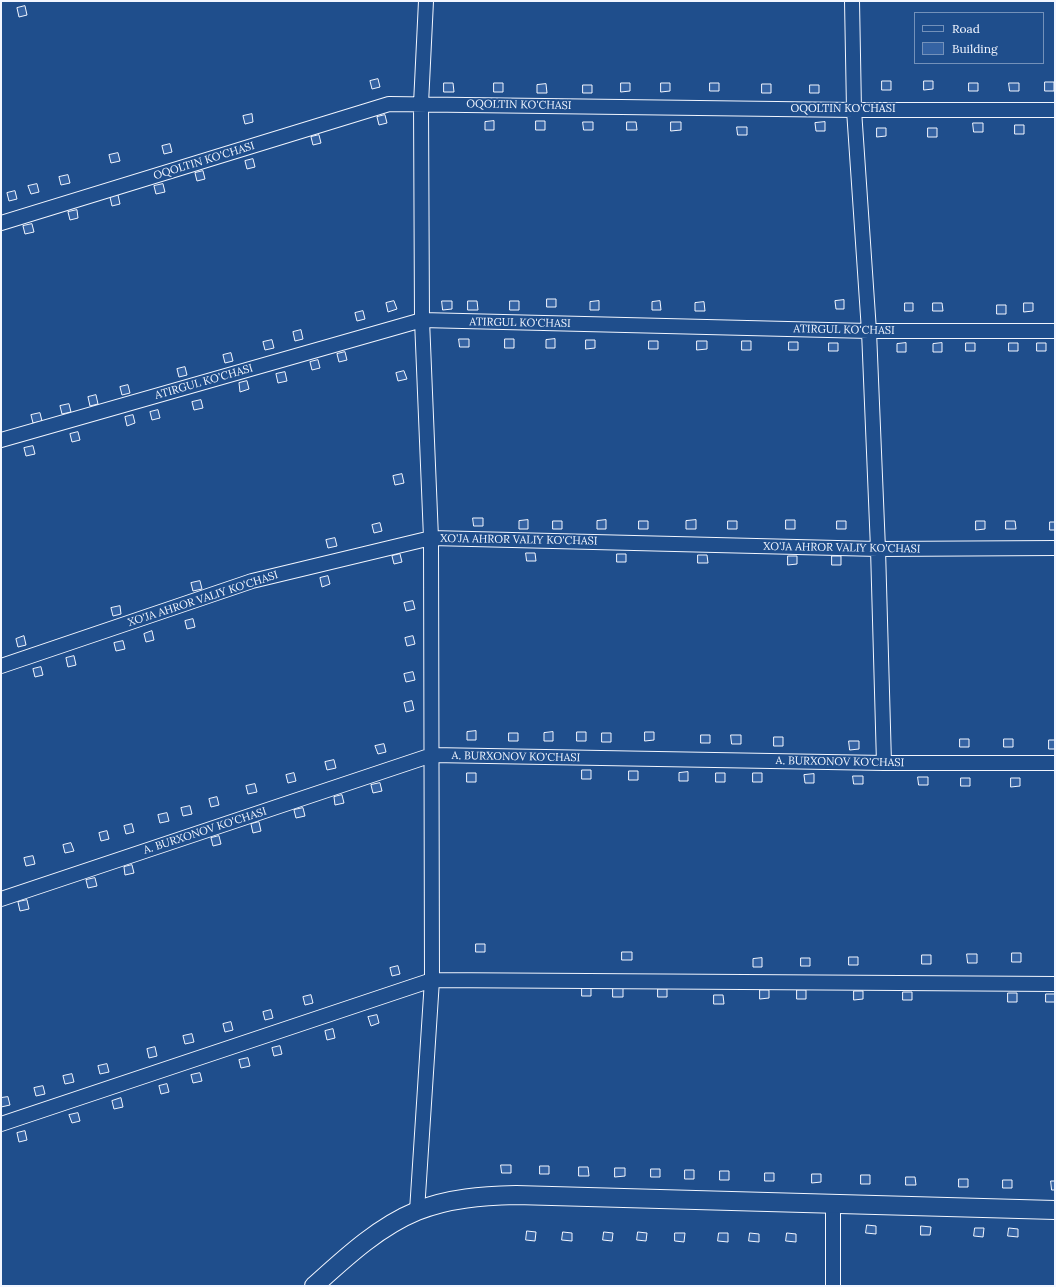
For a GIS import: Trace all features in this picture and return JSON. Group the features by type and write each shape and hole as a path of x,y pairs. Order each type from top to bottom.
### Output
{"main road":[{"path":"314,1286 352,1253 394,1223 417,1211 464,1198 510,1195 1055,1210"}],"street":[{"path":"417,1211 432,980 431,538 422,320 421,104 426,1"},
{"path":"852,1 854,110 869,331 878,549 884,763"},
{"name":"OQOLTIN KO'CHASI","path":"1,223 389,104 854,110 1055,110"},
{"name":"ATIRGUL KO'CHASI","path":"1,440 422,320 869,331 1055,331"},
{"name":"XO'JA AHROR VALIY KO'CHASI","path":"1,666 252,581 431,538 878,549 1055,548"},
{"name":"A. BURXONOV KO'CHASI","path":"1,899 432,755 884,763 1055,763"},
{"path":"1,1124 432,980 1055,984"},
{"path":"833,1204 833,1286"}],"building":[{"path":"25,6 27,15 19,17 17,8"},
{"path":"378,79 380,87 372,89 370,81"},
{"path":"882,81 891,81 891,90 882,90"},
{"path":"924,81 933,81 933,89 924,90"},
{"path":"1045,82 1054,82 1054,91 1045,91"},
{"path":"444,83 453,83 454,92 444,92"},
{"path":"494,83 503,83 503,92 494,92"},
{"path":"621,83 630,83 630,91 621,92"},
{"path":"661,83 670,83 670,91 661,92"},
{"path":"710,83 719,83 719,91 710,91"},
{"path":"969,83 978,83 978,91 969,91"},
{"path":"1009,83 1019,83 1019,91 1010,91"},
{"path":"546,84 547,93 537,93 537,85"},
{"path":"762,84 771,84 771,93 762,93"},
{"path":"583,85 592,85 592,93 583,93"},
{"path":"810,85 819,85 819,93 810,93"},
{"path":"252,114 253,122 245,124 243,116"},
{"path":"385,115 387,123 379,125 377,117"},
{"path":"494,121 494,130 485,130 485,122"},
{"path":"536,121 545,121 545,130 536,130"},
{"path":"583,122 593,122 593,130 584,130"},
{"path":"627,122 636,122 637,130 627,130"},
{"path":"671,122 681,122 681,130 671,131"},
{"path":"825,122 825,131 816,131 815,123"},
{"path":"973,123 983,123 983,132 974,132"},
{"path":"1015,125 1024,125 1024,134 1015,134"},
{"path":"737,127 747,127 747,135 738,135"},
{"path":"877,128 886,128 886,136 877,137"},
{"path":"928,128 937,128 937,137 928,137"},
{"path":"319,135 321,143 313,145 311,137"},
{"path":"170,144 172,152 164,154 162,146"},
{"path":"118,153 120,161 111,163 109,155"},
{"path":"253,159 255,167 247,169 245,161"},
{"path":"203,171 205,179 197,181 195,173"},
{"path":"68,175 70,183 61,185 59,177"},
{"path":"37,184 39,192 31,194 28,186"},
{"path":"163,184 165,192 156,194 154,186"},
{"path":"15,191 17,199 9,201 7,193"},
{"path":"118,195 120,204 112,206 110,197"},
{"path":"77,210 78,218 70,220 68,212"},
{"path":"32,224 34,232 25,234 23,226"},
{"path":"547,299 556,299 556,307 547,307"},
{"path":"844,300 844,309 836,309 835,301"},
{"path":"394,301 397,309 388,312 386,303"},
{"path":"442,301 452,301 452,309 443,310"},
{"path":"468,301 477,301 478,310 468,310"},
{"path":"510,301 519,301 519,310 510,310"},
{"path":"599,301 599,310 590,310 590,302"},
{"path":"660,301 661,310 652,310 652,302"},
{"path":"704,302 705,311 695,311 695,303"},
{"path":"905,303 913,303 913,311 905,311"},
{"path":"933,303 942,303 943,311 933,311"},
{"path":"1024,303 1033,303 1033,311 1024,312"},
{"path":"997,305 1006,305 1006,314 997,314"},
{"path":"363,311 365,319 357,321 355,313"},
{"path":"301,330 303,339 295,341 293,332"},
{"path":"459,339 469,339 469,347 460,347"},
{"path":"505,339 514,339 514,348 505,348"},
{"path":"555,339 555,348 546,348 546,340"},
{"path":"272,340 274,348 265,350 263,342"},
{"path":"586,340 595,340 595,348 586,349"},
{"path":"649,341 658,341 658,349 649,349"},
{"path":"697,341 707,341 707,349 697,350"},
{"path":"742,341 751,341 751,350 742,350"},
{"path":"789,342 798,342 798,350 789,350"},
{"path":"829,343 838,343 838,351 829,351"},
{"path":"906,343 906,352 897,352 897,344"},
{"path":"942,343 942,352 933,352 933,344"},
{"path":"966,343 975,343 975,351 966,351"},
{"path":"1009,343 1018,343 1018,351 1009,351"},
{"path":"1037,343 1046,343 1046,351 1037,351"},
{"path":"345,352 347,360 339,362 337,354"},
{"path":"231,353 233,361 225,363 223,355"},
{"path":"318,360 320,368 312,370 310,362"},
{"path":"185,367 187,375 179,377 177,369"},
{"path":"404,371 407,379 398,381 396,373"},
{"path":"285,372 287,381 278,383 276,374"},
{"path":"247,381 249,389 240,392 239,383"},
{"path":"128,385 130,393 122,395 120,387"},
{"path":"96,395 98,404 90,406 88,397"},
{"path":"201,400 203,408 194,410 192,402"},
{"path":"69,404 71,412 62,414 60,406"},
{"path":"158,410 160,418 152,420 150,412"},
{"path":"40,413 42,421 33,423 31,415"},
{"path":"133,415 135,423 127,426 125,417"},
{"path":"78,432 80,440 72,442 70,434"},
{"path":"33,446 35,454 26,456 24,448"},
{"path":"402,474 404,483 395,485 393,476"},
{"path":"473,518 483,518 483,526 474,526"},
{"path":"528,520 528,529 519,529 519,521"},
{"path":"606,520 606,529 597,529 597,521"},
{"path":"696,520 696,529 686,529 686,521"},
{"path":"786,520 795,520 795,529 786,529"},
{"path":"553,521 562,521 562,529 553,529"},
{"path":"639,521 648,521 648,529 639,529"},
{"path":"728,521 737,521 737,529 728,529"},
{"path":"837,521 846,521 846,529 837,529"},
{"path":"976,521 985,521 985,529 976,530"},
{"path":"1006,521 1015,521 1016,529 1006,529"},
{"path":"1050,522 1055,522 1055,530 1050,530"},
{"path":"380,523 382,531 374,533 372,525"},
{"path":"335,538 337,546 328,548 326,540"},
{"path":"526,553 535,553 536,561 527,561"},
{"path":"400,554 402,562 394,564 392,556"},
{"path":"617,554 626,554 626,562 617,562"},
{"path":"698,555 707,555 708,563 698,563"},
{"path":"788,556 797,556 797,564 788,565"},
{"path":"832,556 841,556 841,565 832,565"},
{"path":"328,576 330,584 322,587 320,578"},
{"path":"200,581 202,589 193,591 191,583"},
{"path":"413,601 415,609 406,611 404,603"},
{"path":"120,606 121,614 113,616 111,608"},
{"path":"193,619 195,627 187,629 185,621"},
{"path":"152,631 154,640 146,642 144,634"},
{"path":"24,636 26,645 18,647 16,639"},
{"path":"413,636 415,644 407,646 405,638"},
{"path":"123,641 125,649 116,651 114,643"},
{"path":"74,656 76,665 68,667 66,658"},
{"path":"41,667 43,675 35,677 33,669"},
{"path":"413,672 415,680 406,682 404,674"},
{"path":"412,701 414,710 406,712 404,703"},
{"path":"476,731 476,740 467,740 467,732"},
{"path":"553,732 553,741 544,741 544,733"},
{"path":"577,732 586,732 586,741 577,741"},
{"path":"645,732 654,732 654,740 645,741"},
{"path":"509,733 518,733 518,741 509,741"},
{"path":"602,733 611,733 611,742 602,742"},
{"path":"701,735 710,735 710,743 701,743"},
{"path":"731,735 741,735 741,744 732,744"},
{"path":"774,737 783,737 783,746 774,746"},
{"path":"960,739 969,739 969,747 960,747"},
{"path":"1004,739 1013,739 1013,747 1004,747"},
{"path":"1049,740 1055,740 1055,749 1049,749"},
{"path":"849,741 859,741 859,749 850,750"},
{"path":"384,744 386,752 378,754 375,746"},
{"path":"334,760 336,768 327,770 325,762"},
{"path":"582,770 591,770 591,779 582,779"},
{"path":"629,771 638,771 638,780 629,780"},
{"path":"688,772 688,781 679,781 679,773"},
{"path":"294,773 296,781 288,783 286,775"},
{"path":"467,773 476,773 476,782 467,782"},
{"path":"716,773 725,773 725,782 716,782"},
{"path":"753,773 762,773 762,782 753,782"},
{"path":"814,774 814,783 805,783 804,775"},
{"path":"853,776 863,776 863,784 854,784"},
{"path":"918,777 928,777 928,785 919,785"},
{"path":"961,778 970,778 970,786 961,786"},
{"path":"1011,778 1020,778 1020,786 1011,787"},
{"path":"380,783 382,791 373,793 371,785"},
{"path":"255,784 257,792 248,794 246,786"},
{"path":"342,795 344,803 335,805 334,797"},
{"path":"217,797 219,805 211,807 209,799"},
{"path":"190,806 192,814 183,816 181,808"},
{"path":"303,808 305,816 296,818 294,810"},
{"path":"167,813 169,821 160,823 158,815"},
{"path":"259,822 261,831 253,833 251,824"},
{"path":"132,824 134,832 126,834 124,826"},
{"path":"107,831 109,839 101,841 99,833"},
{"path":"219,836 221,844 213,846 211,838"},
{"path":"71,843 74,851 65,853 63,845"},
{"path":"33,856 35,864 26,866 24,858"},
{"path":"132,865 134,873 125,875 124,867"},
{"path":"95,878 97,886 88,888 86,880"},
{"path":"27,900 29,909 20,911 18,902"},
{"path":"476,944 485,944 485,952 476,952"},
{"path":"622,952 632,952 632,960 622,960"},
{"path":"1012,953 1021,953 1021,962 1012,962"},
{"path":"967,954 977,954 977,963 968,963"},
{"path":"922,955 931,955 931,964 922,964"},
{"path":"849,957 858,957 858,965 849,965"},
{"path":"762,958 762,967 753,967 753,959"},
{"path":"801,958 810,958 810,966 801,966"},
{"path":"398,966 400,974 392,976 390,968"},
{"path":"582,988 591,988 591,996 582,996"},
{"path":"613,988 623,988 623,997 613,997"},
{"path":"658,989 667,989 667,997 658,997"},
{"path":"760,990 769,990 769,998 760,999"},
{"path":"797,990 806,990 806,999 797,999"},
{"path":"854,991 863,991 863,999 854,1000"},
{"path":"903,992 912,992 912,1000 903,1000"},
{"path":"1008,993 1017,993 1017,1002 1008,1002"},
{"path":"1046,994 1055,994 1055,1002 1046,1002"},
{"path":"311,995 313,1003 305,1005 303,997"},
{"path":"714,995 723,995 724,1004 714,1004"},
{"path":"271,1010 273,1018 265,1020 263,1012"},
{"path":"377,1015 379,1023 371,1026 368,1017"},
{"path":"231,1022 233,1030 225,1032 223,1024"},
{"path":"333,1029 335,1038 327,1040 325,1031"},
{"path":"192,1034 194,1042 185,1044 183,1036"},
{"path":"280,1046 282,1054 274,1056 272,1048"},
{"path":"155,1047 157,1056 149,1058 147,1049"},
{"path":"248,1058 250,1066 241,1068 239,1060"},
{"path":"107,1064 109,1072 100,1074 98,1066"},
{"path":"200,1073 202,1081 193,1083 191,1075"},
{"path":"72,1074 74,1082 65,1084 63,1076"},
{"path":"167,1084 169,1092 161,1094 159,1086"},
{"path":"43,1086 45,1094 36,1096 34,1088"},
{"path":"8,1097 10,1105 1,1107 1,1098"},
{"path":"121,1098 123,1107 114,1109 112,1101"},
{"path":"78,1113 80,1121 72,1123 69,1115"},
{"path":"25,1131 27,1140 19,1142 17,1133"},
{"path":"501,1165 511,1165 511,1173 502,1173"},
{"path":"540,1166 549,1166 549,1174 540,1174"},
{"path":"579,1167 588,1167 589,1176 579,1176"},
{"path":"615,1168 625,1168 625,1176 615,1177"},
{"path":"651,1169 660,1169 660,1177 651,1177"},
{"path":"685,1170 694,1170 694,1179 685,1179"},
{"path":"720,1171 729,1171 729,1180 720,1180"},
{"path":"765,1173 774,1173 774,1181 765,1181"},
{"path":"812,1174 821,1174 821,1182 812,1183"},
{"path":"861,1175 870,1175 870,1184 861,1184"},
{"path":"906,1177 915,1177 916,1185 906,1185"},
{"path":"959,1179 968,1179 968,1187 959,1187"},
{"path":"1003,1180 1012,1180 1012,1188 1003,1188"},
{"path":"1051,1181 1055,1181 1055,1190 1052,1190"},
{"path":"867,1225 876,1226 876,1234 866,1233"},
{"path":"921,1226 931,1227 930,1235 921,1235"},
{"path":"975,1228 984,1228 983,1237 974,1236"},
{"path":"1009,1228 1018,1229 1018,1237 1008,1236"},
{"path":"527,1231 536,1232 535,1241 526,1240"},
{"path":"563,1232 572,1233 572,1241 562,1240"},
{"path":"604,1232 613,1233 612,1241 603,1240"},
{"path":"638,1232 647,1233 646,1241 637,1240"},
{"path":"675,1233 685,1233 684,1242 675,1241"},
{"path":"719,1233 728,1233 728,1242 718,1241"},
{"path":"750,1233 759,1234 759,1242 749,1241"},
{"path":"787,1233 796,1234 796,1242 786,1241"}]}
